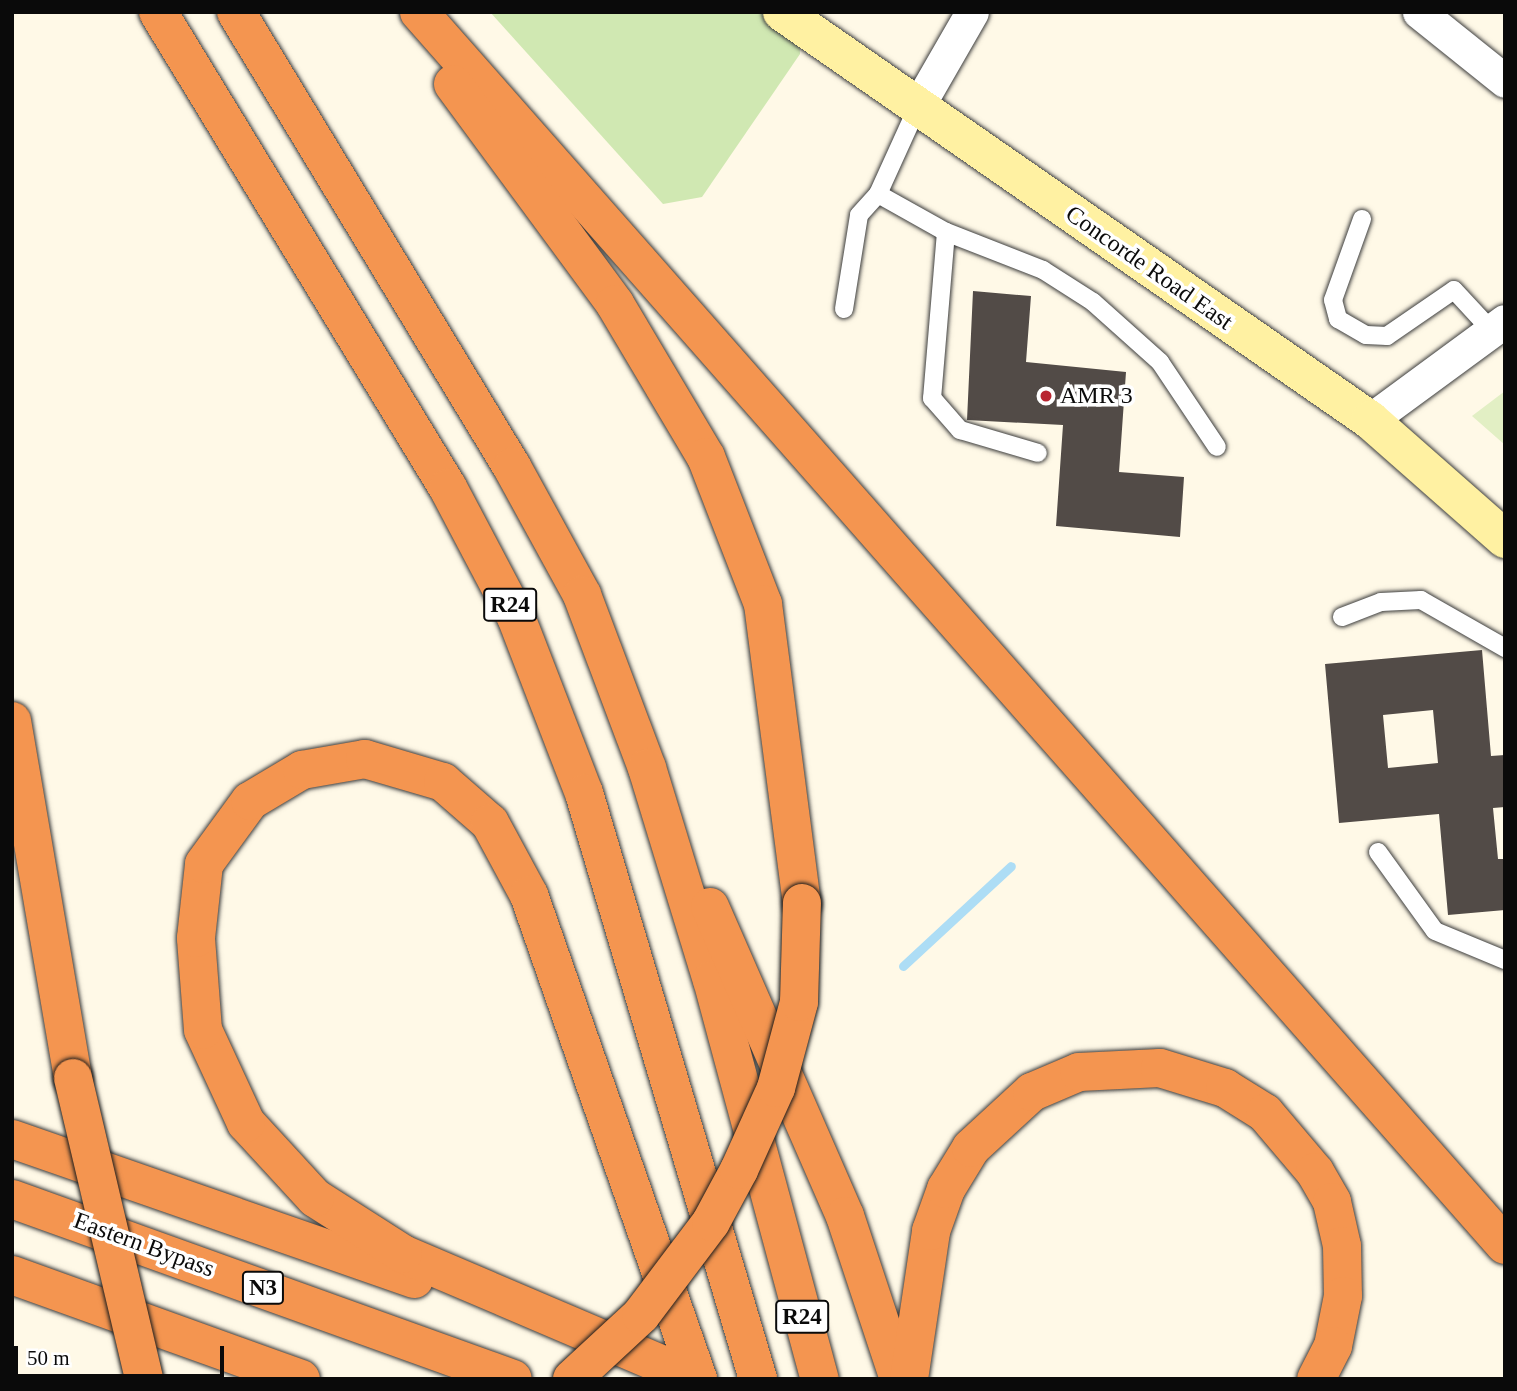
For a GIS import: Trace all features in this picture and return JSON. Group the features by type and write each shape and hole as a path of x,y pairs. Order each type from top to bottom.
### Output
{"highway":[{"name":"R24","path":"158,12 448,488 516,617 584,793 725,1260 758,1379"},
{"name":"R24","path":"236,12 512,467 582,596 647,768 820,1379"},
{"path":"400,12 615,304 706,457 763,604 802,903 799,1002 776,1088 739,1170 711,1222 641,1315 572,1379"},
{"path":"419,12 1505,1245"},
{"path":"12,721 73,1078 144,1379"},
{"path":"365,759 443,782 489,823 530,894 664,1281 686,1374 403,1254 314,1198 246,1123 203,1030 197,938 204,864 250,802 302,770 365,759"},
{"path":"647,768 896,1331 909,1379"},
{"path":"899,1379 896,1331 920,1276 946,1189 997,1118 1032,1092 1079,1072 1160,1068 1224,1088 1265,1114 1315,1172 1332,1202 1342,1246 1343,1296 1333,1346 1316,1379"},
{"path":"12,1139 686,1374"},
{"name":"Eastern Bypass","path":"12,1199 513,1379"},
{"path":"12,1275 301,1379"}],"main road":[{"name":"Concorde Road East","path":"782,12 1370,420 1505,539"}],"street":[{"path":"918,106 972,12"},
{"path":"1419,12 1505,81"},
{"path":"1370,420 1498,326"}],"lane":[{"path":"844,309 859,215 878,194 918,106"},
{"path":"878,194 946,232 1043,270 1093,302 1160,362 1217,447"},
{"path":"1362,219 1333,300 1338,319 1366,335 1387,336 1454,290 1498,326"},
{"path":"946,232 932,398 960,430 1038,453"},
{"path":"1342,617 1381,602 1421,600 1464,619 1505,648"},
{"path":"1378,852 1435,931 1505,960"}],"green space":[{"path":"490,12 791,12 798,17 800,54 702,197 663,204"},
{"path":"1505,391 1505,445 1472,416"}],"building":[{"name":"AMR 3","path":"973,291 1031,296 1026,362 1126,372 1119,472 1184,477 1180,537 1056,526 1063,425 967,420"},
{"path":"1482,650 1491,756 1505,755 1505,807 1493,808 1498,859 1505,859 1505,910 1448,915 1439,814 1339,823 1325,664","holes":["1433,710 1438,763 1388,768 1383,715"]}],"waterway":[{"path":"903,966 1011,866"}],"place":[{"name":"AMR 3","path":"1046,396"}]}
